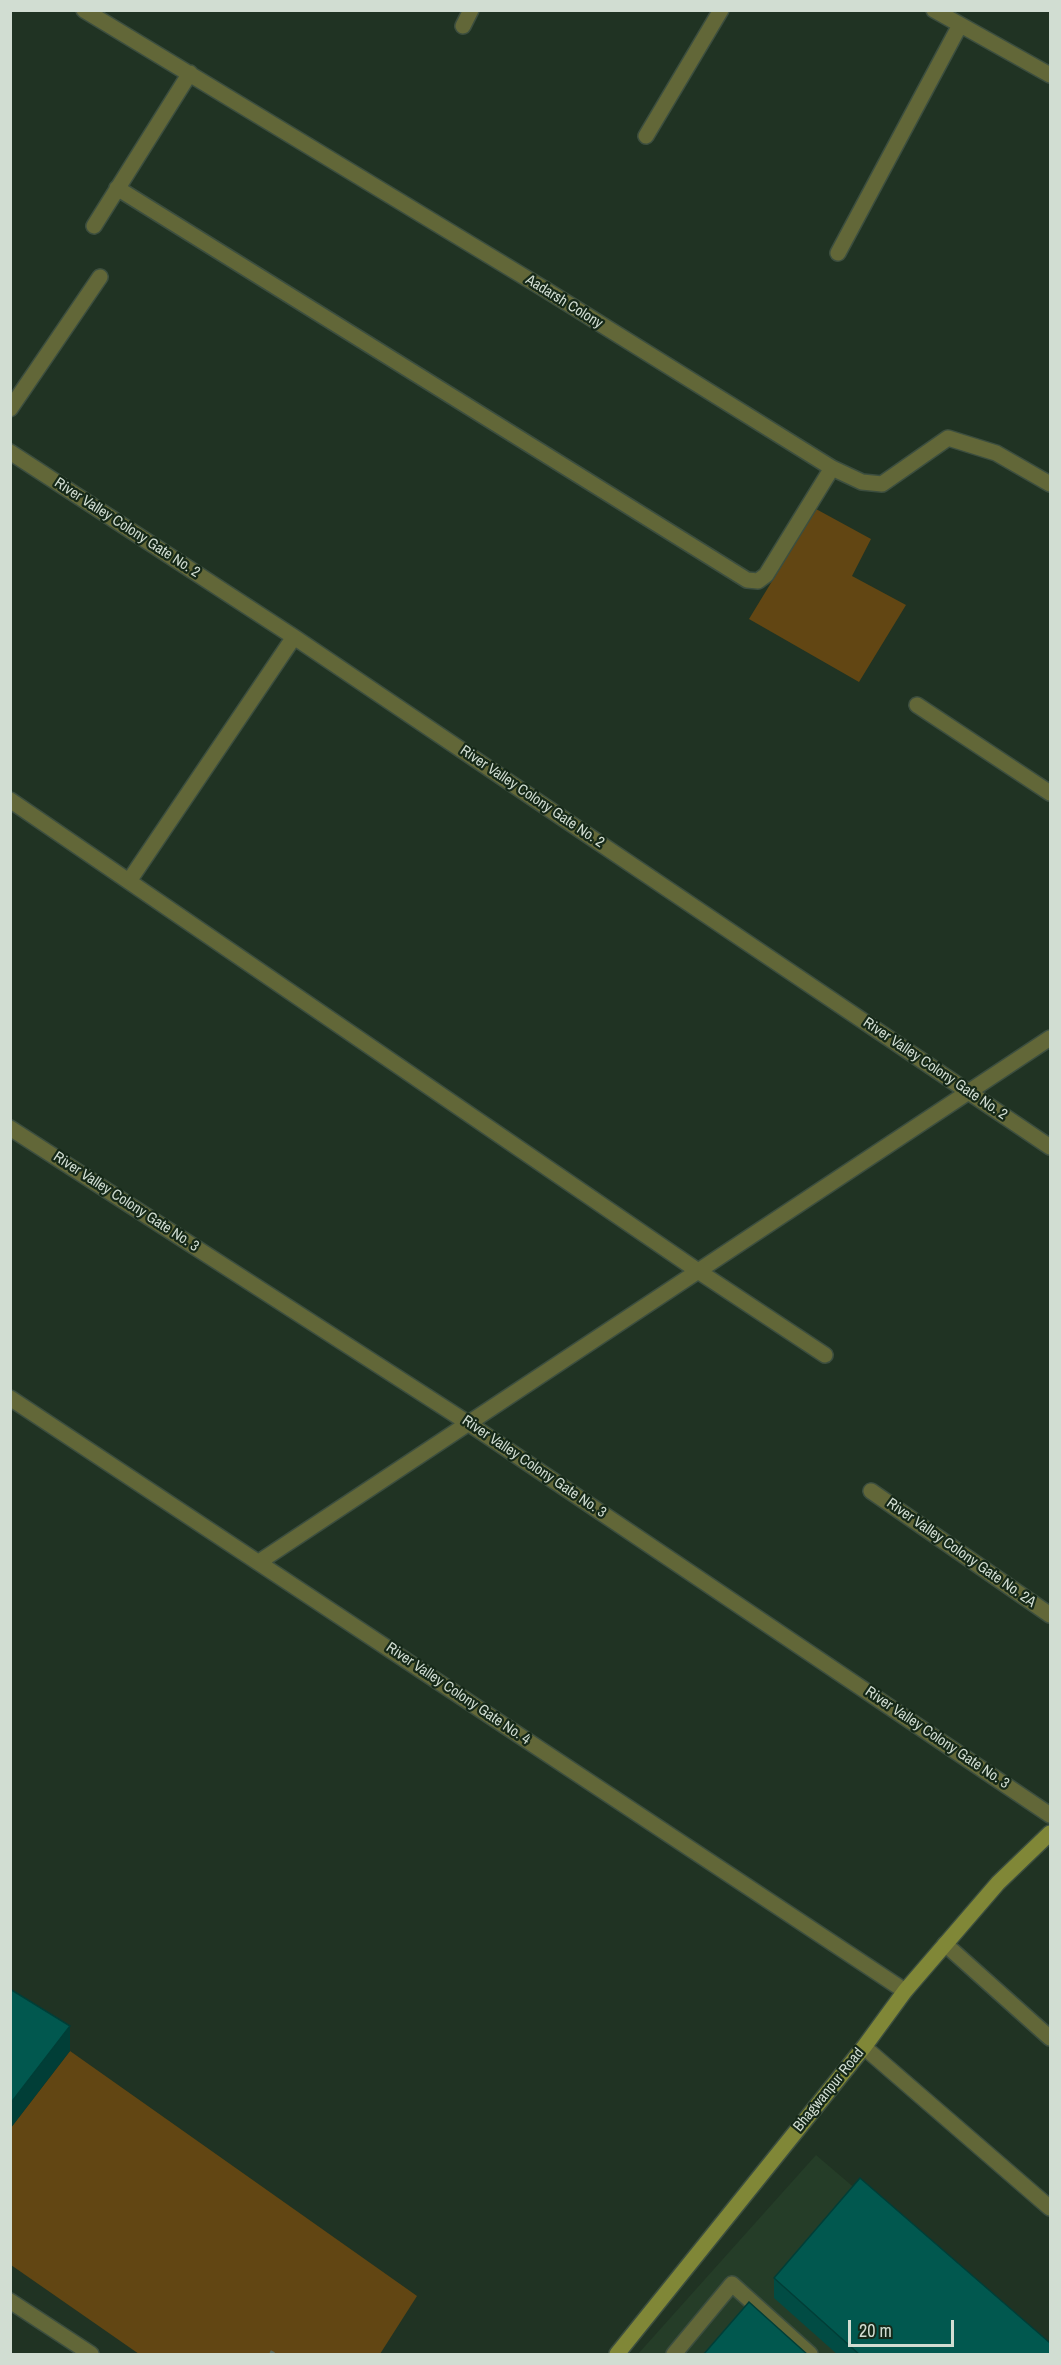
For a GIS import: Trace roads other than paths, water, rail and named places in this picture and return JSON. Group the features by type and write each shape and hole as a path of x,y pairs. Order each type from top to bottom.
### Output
{"street":[{"name":"Aadarsh Colony","path":"84,10 832,468 862,482 882,484 948,438 996,453 1050,484"},
{"path":"463,26 471,10"},
{"path":"646,136 721,10"},
{"path":"934,10 1050,75"},
{"path":"838,253 960,25"},
{"path":"94,226 190,73"},
{"path":"117,188 747,580 758,581 766,575 832,468"},
{"path":"10,409 100,277"},
{"name":"River Valley Colony Gate No. 2","path":"10,452 294,637 1050,1147"},
{"path":"129,881 294,637"},
{"path":"917,705 1050,793"},
{"path":"10,800 698,1271 825,1355"},
{"path":"259,1562 1050,1038"},
{"name":"River Valley Colony Gate No. 3","path":"10,1128 468,1423 1050,1815"},
{"name":"River Valley Colony Gate No. 4","path":"10,1398 905,1991"},
{"name":"River Valley Colony Gate No. 2A","path":"871,1491 1050,1615"},
{"name":"Bhagwanpur Road","path":"617,2355 864,2047 905,1991 998,1883 1050,1833"},
{"path":"945,1944 1050,2038"},
{"path":"864,2047 1050,2208"},
{"path":"674,2355 732,2284 810,2355"},
{"path":"10,2301 91,2355"}]}
